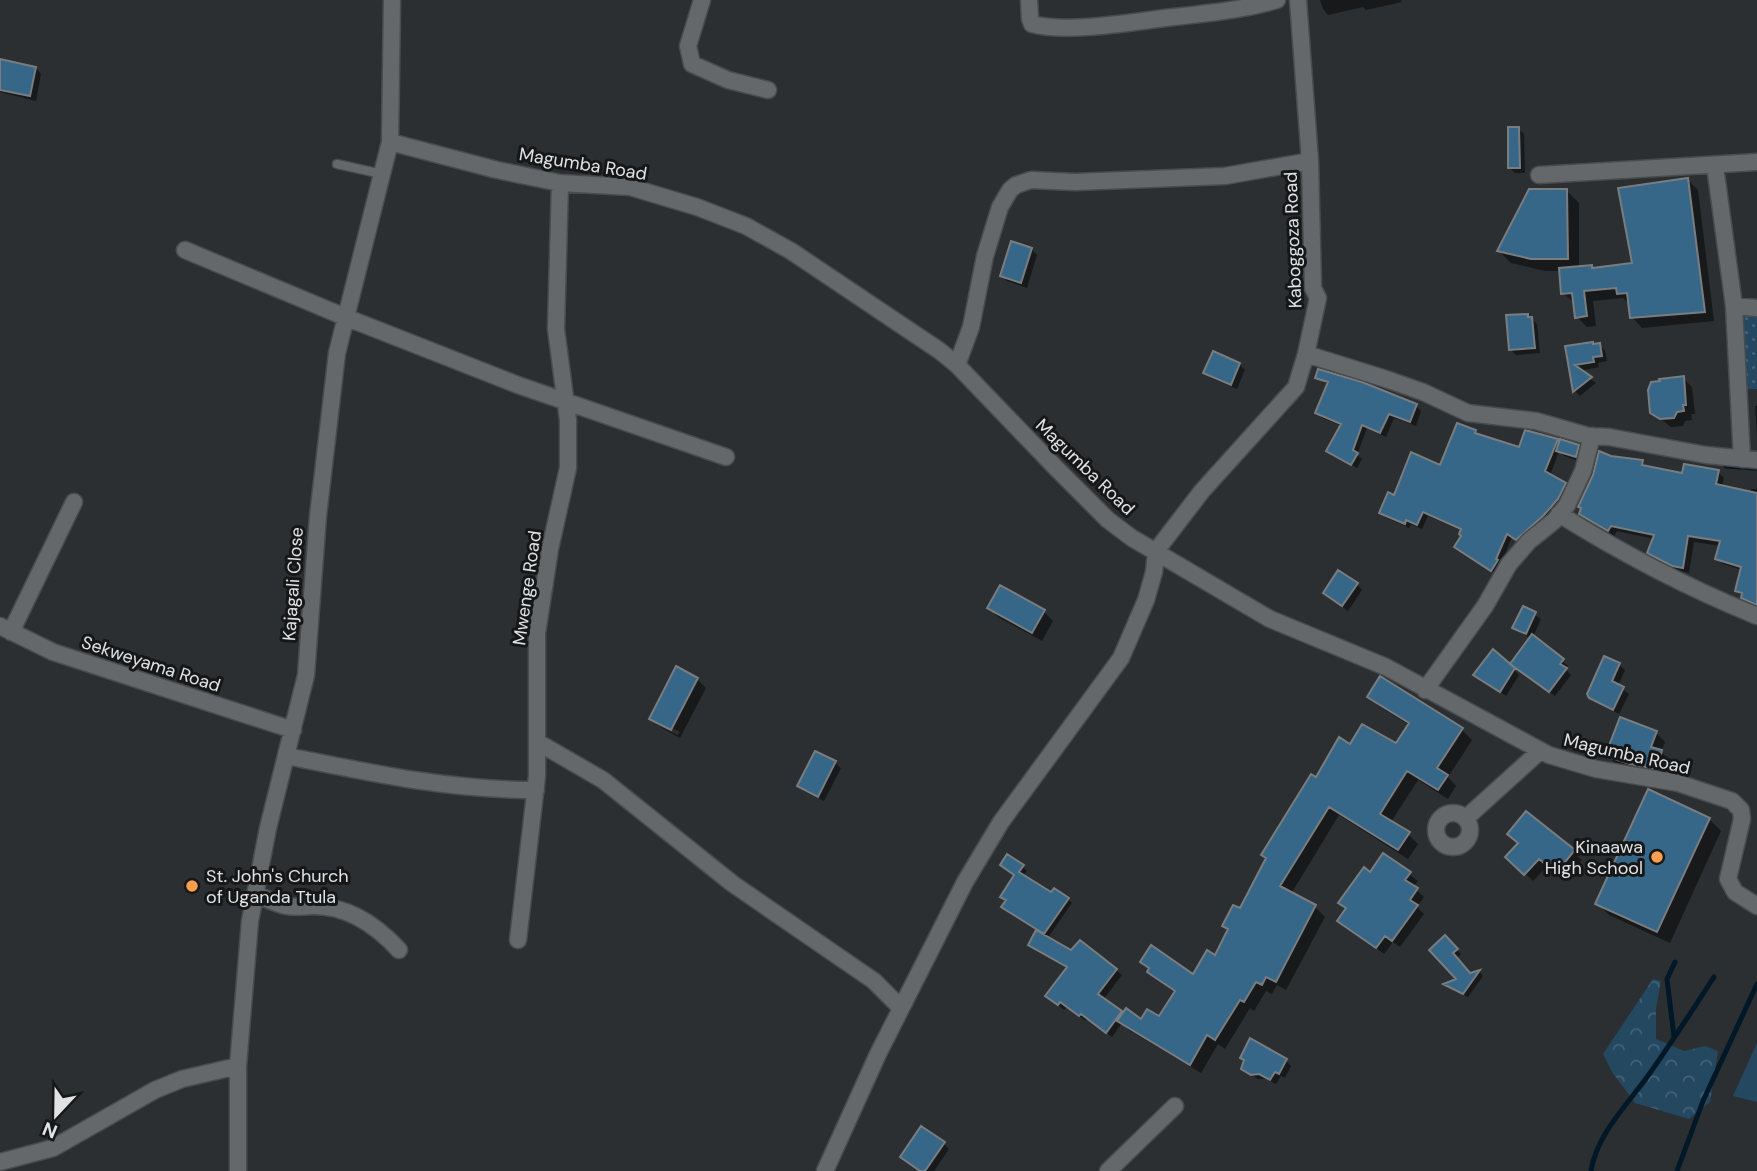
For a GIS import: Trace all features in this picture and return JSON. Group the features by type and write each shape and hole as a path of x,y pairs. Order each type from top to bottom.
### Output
{"street":[{"name":"Kajagali Close","path":"238,1171 238,1066 250,921 268,828 306,674 318,516 337,353 390,142 392,0"},
{"path":"702,0 688,46 692,64 728,80 768,90"},
{"path":"1029,0 1032,24 1075,26 1109,25 1221,12 1276,0"},
{"name":"Kaboggoza Road","path":"1156,551 1202,491 1296,387 1306,354 1318,298 1313,288 1310,161 1298,0"},
{"name":"Magumba Road","path":"390,142 497,170 560,183 629,187 697,207 746,226 791,251 957,365 1108,520 1132,538 1270,619 1385,667 1540,751 1596,769 1678,783 1732,801 1741,810 1742,819 1728,879 1735,892 1757,905"},
{"path":"957,365 971,327 985,256 1000,207 1016,185 1031,180 1075,182 1225,176 1310,161"},
{"path":"1539,175 1757,162"},
{"path":"1306,354 1423,392 1468,414 1536,421 1572,433 1750,460 1734,306 1715,166"},
{"name":"Mwenge Road","path":"518,940 539,743 537,633 550,550 568,468 565,400 556,329 560,183"},
{"path":"185,250 518,386 726,457"},
{"path":"1734,306 1757,308"},
{"path":"1425,690 1485,606 1509,564 1567,505 1583,471 1592,436"},
{"path":"5,629 74,502"},
{"path":"1559,514 1609,546 1660,573 1757,616"},
{"path":"825,1171 901,1008 965,882 1001,822 1121,658 1146,600 1154,572 1156,551"},
{"name":"Sekweyama Road","path":"5,629 52,652 293,730"},
{"path":"539,743 603,780 733,884 874,981 901,1008"},
{"path":"1466,818 1540,751"},
{"path":"287,756 421,783 536,790"},
{"path":"255,894 286,906 338,909 361,918 399,950"},
{"path":"0,1162 53,1148 155,1090 182,1079 238,1066"},
{"path":"1108,1171 1175,1106"}],"lane":[{"path":"337,164 382,174"}],"green space":[{"path":"1738,312 1757,314 1757,389 1744,389"},
{"path":"1653,979 1661,981 1656,1009 1656,1039 1684,1051 1705,1046 1718,1051 1710,1102 1689,1119 1635,1103 1612,1072 1603,1054"},
{"path":"1757,1043 1757,1102 1733,1096"}],"building":[{"path":"0,59 36,67 30,96 0,90"},
{"path":"1508,127 1519,127 1520,168 1508,168"},
{"path":"1688,178 1705,312 1630,318 1627,293 1617,294 1616,288 1584,291 1587,316 1575,318 1572,293 1561,294 1559,268 1592,265 1592,268 1632,263 1618,188"},
{"path":"1529,189 1567,189 1568,259 1531,259 1497,251"},
{"path":"1011,241 1032,248 1021,283 1000,276"},
{"path":"1528,314 1528,317 1532,317 1535,348 1509,350 1506,315"},
{"path":"1600,343 1602,356 1593,357 1594,362 1575,365 1592,377 1573,392 1565,346"},
{"path":"1213,351 1240,363 1231,385 1203,373"},
{"path":"1318,369 1362,382 1417,404 1410,422 1389,414 1380,433 1362,425 1353,450 1358,453 1351,465 1326,451 1341,424 1315,413 1328,382 1315,378"},
{"path":"1684,376 1684,411 1677,412 1674,418 1660,419 1650,413 1648,390 1651,382"},
{"path":"1457,423 1476,430 1475,433 1519,447 1525,430 1558,439 1545,471 1566,483 1558,499 1516,540 1507,534 1491,571 1454,547 1461,536 1461,529 1423,512 1417,525 1406,520 1405,524 1379,513 1388,492 1394,495 1411,452 1440,465"},
{"path":"1560,439 1579,445 1576,457 1556,451"},
{"path":"1599,451 1611,456 1643,460 1642,465 1682,473 1684,464 1719,470 1716,484 1757,493 1757,605 1741,598 1742,593 1735,591 1741,567 1715,559 1720,541 1688,536 1683,568 1672,566 1647,553 1654,535 1611,526 1608,531 1579,514 1581,508 1578,507 1593,475"},
{"path":"1338,570 1358,583 1342,606 1323,593"},
{"path":"1000,585 1045,610 1032,633 987,608"},
{"path":"1523,606 1536,612 1526,634 1512,628"},
{"path":"1532,634 1564,659 1560,664 1567,668 1549,692 1510,664"},
{"path":"1493,649 1515,668 1500,692 1473,675"},
{"path":"1604,656 1620,663 1612,681 1624,687 1613,710 1589,698 1587,694"},
{"path":"676,666 698,678 671,730 649,719"},
{"path":"1380,676 1463,728 1437,768 1448,775 1438,790 1407,771 1380,814 1410,832 1398,850 1329,807 1280,886 1316,905 1276,982 1266,977 1262,985 1256,982 1244,1002 1240,1000 1215,1040 1207,1035 1190,1065 1117,1021 1126,1008 1141,1019 1147,1009 1159,1016 1175,991 1147,972 1149,968 1140,962 1151,945 1193,974 1207,950 1215,955 1228,929 1222,926 1233,905 1240,908 1266,858 1261,855 1311,774 1316,777 1339,737 1350,744 1362,724 1396,743 1409,723 1367,697"},
{"path":"1620,717 1657,731 1651,747 1662,750 1657,769 1605,756"},
{"path":"815,751 836,761 818,797 797,786"},
{"name":"Kinaawa High School","path":"1648,789 1710,818 1657,932 1595,904"},
{"path":"1526,811 1575,850 1556,873 1539,859 1524,875 1505,857 1518,843 1507,834"},
{"path":"1383,853 1411,872 1405,880 1418,888 1410,900 1418,905 1392,941 1385,936 1376,948 1337,921 1346,908 1338,903 1364,867 1370,872"},
{"path":"1007,854 1024,865 1019,872 1051,892 1054,888 1069,898 1044,934 1001,907 1006,900 1000,897 1014,875 1000,865"},
{"path":"1036,930 1071,950 1080,940 1117,969 1098,994 1122,1011 1106,1033 1081,1014 1079,1016 1060,1002 1058,1005 1045,996 1067,967 1028,945"},
{"path":"1445,935 1458,949 1453,953 1470,973 1480,970 1463,994 1443,984 1456,979 1429,950"},
{"path":"1250,1038 1287,1059 1279,1074 1275,1072 1270,1080 1241,1069 1244,1060 1240,1058"},
{"path":"921,1126 945,1142 925,1171 920,1171 900,1157"}],"waterway":[{"path":"1726,466 1756,468"},
{"path":"1674,1037 1667,979 1675,962"},
{"path":"1591,1171 1594,1157 1607,1131 1714,977"},
{"path":"1677,1171 1703,1101 1757,984"}],"place":[{"name":"Kinaawa High School","path":"1657,857"},
{"name":"St. John's Church of Uganda Ttula","path":"192,886"}]}
